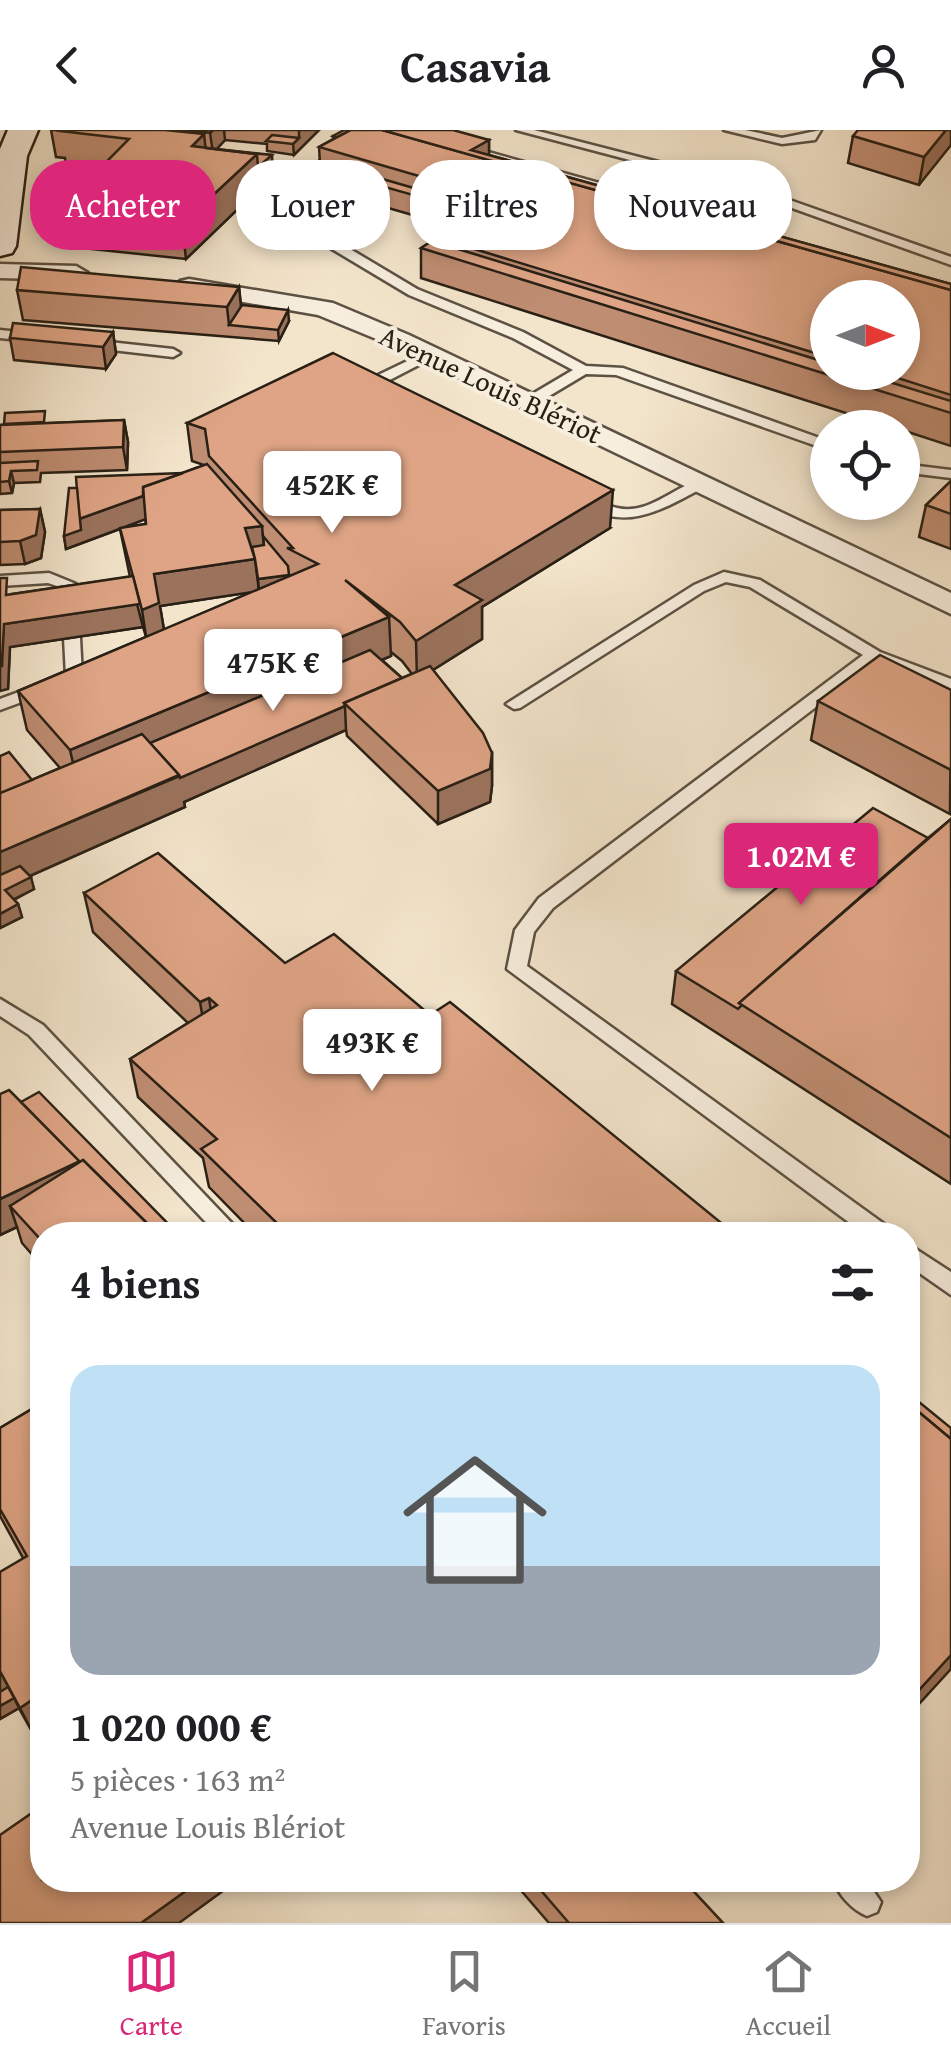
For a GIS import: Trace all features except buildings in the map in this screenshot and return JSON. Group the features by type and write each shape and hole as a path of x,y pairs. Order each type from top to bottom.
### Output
{"main road":[{"path":"0,246 12,152"}],"street":[{"path":"0,272 52,270 99,276"},
{"name":"Avenue Louis Blériot","path":"168,284 324,308 431,354 951,605"}],"lane":[{"path":"374,130 350,139 300,185 302,215 321,237 412,292 518,335 583,370 618,371 810,440"},
{"path":"521,130 740,186 951,260"},
{"path":"729,130 782,141 811,138 816,130"},
{"path":"448,144 594,185"},
{"path":"0,334 58,340"},
{"path":"77,342 173,353"},
{"path":"395,404 371,388 375,382 431,354"},
{"path":"530,402 583,370"},
{"path":"920,470 951,474"},
{"path":"564,490 615,516 632,516 699,484"},
{"path":"514,704 698,588 724,577 755,582 874,656 951,685"},
{"path":"0,581 49,578 68,584 68,610"},
{"path":"72,638 74,676"},
{"path":"864,1222 517,970 525,930 546,903 874,656"},
{"path":"0,705 91,669"},
{"path":"0,1006 36,1030 220,1222"},
{"path":"920,1262 951,1285"},
{"path":"858,1892 868,1902"}]}
